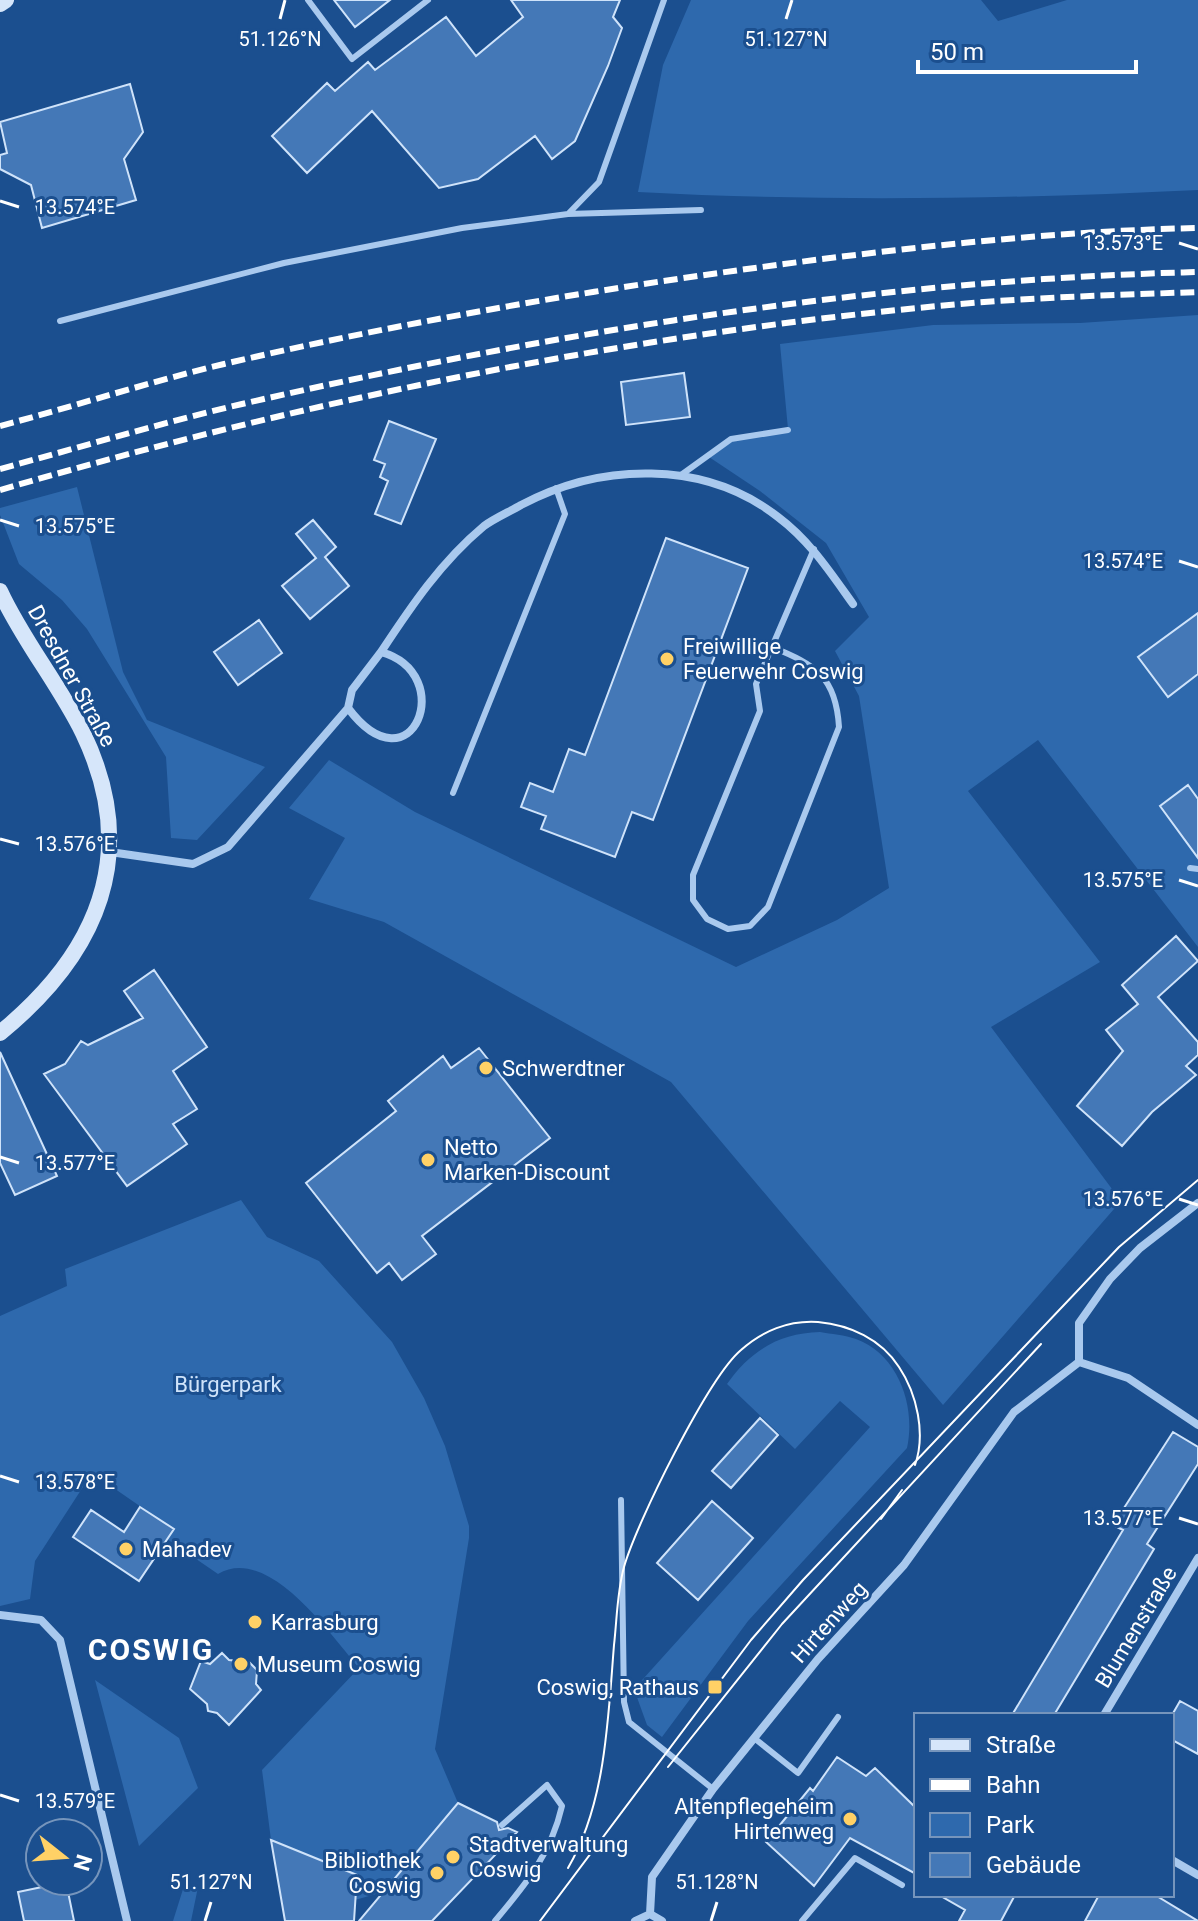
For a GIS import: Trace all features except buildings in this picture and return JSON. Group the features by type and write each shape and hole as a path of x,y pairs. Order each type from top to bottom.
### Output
{"main road":[{"path":"0,4 6,0"},
{"name":"Dresdner Straße","path":"0,591 83,733 101,776 110,852 105,886 83,942 37,1003 0,1033"}],"street":[{"path":"110,852 193,864 228,847 348,708 352,690 431,577 486,524 556,487 623,473 681,475 728,488 777,515 814,549 853,604"},
{"path":"348,708 365,731 382,738 401,738 415,727 422,712 421,695 411,670 402,658 381,652"},
{"path":"1198,1203 1140,1248 1110,1279 1079,1323 1079,1362 1128,1378 1198,1425"},
{"name":"Hirtenweg","path":"650,1914 652,1877 713,1789 818,1659 904,1565 1014,1412 1079,1362"},
{"name":"Blumenstraße","path":"1105,1713 1198,1558"},
{"path":"4,1614 41,1620 60,1640 127,1921"},
{"path":"1174,1861 1198,1875"},
{"path":"635,1921 650,1914 662,1921"}],"lane":[{"path":"308,0 352,59 428,0"},
{"path":"568,214 599,182 664,0"},
{"path":"60,321 284,263 462,228 568,214 701,210"},
{"path":"681,475 731,439 788,430"},
{"path":"453,793 565,514 556,487"},
{"path":"772,647 805,661 826,679 837,701 839,727 768,907 750,926 728,929 707,919 693,900 693,875 760,711 756,684 814,549"},
{"path":"621,1500 624,1702 629,1722 713,1789"},
{"path":"754,1738 798,1773 838,1717"},
{"path":"495,1921 538,1870 555,1836 562,1806 547,1785 502,1825"},
{"path":"802,1921 855,1858 902,1885"}],"green space":[{"path":"691,0 981,0 998,21 1067,0 1198,0 1198,190 918,198 638,192 663,65"},
{"path":"1198,315 1198,947 1038,740 968,791 1100,962 991,1027 1121,1201 943,1405 671,1082 384,922 309,899 345,838 289,808 329,760 415,812 736,967 837,920 889,888 859,696 835,651 869,617 826,543 760,491 709,457 731,439 788,429 780,344 933,325 1080,323"},
{"path":"77,487 123,672 147,720 265,767 197,840 171,838 166,757 87,629 62,600 19,564 0,515 0,508"},
{"name":"Bürgerpark","path":"241,1200 267,1237 319,1261 392,1342 424,1398 445,1446 469,1526 435,1749 458,1803 388,1887 355,1900 356,1875 271,1840 262,1770 359,1668 296,1597 257,1571 237,1568 218,1574 167,1539 173,1529 92,1473 35,1561 30,1599 0,1606 0,1316 67,1286 65,1269"},
{"path":"820,1332 852,1338 871,1347 893,1370 901,1384 909,1416 907,1448 748,1621 662,1737 647,1725 634,1689 870,1427 840,1401 795,1449 727,1384 745,1362 767,1346 791,1336"},
{"path":"95,1680 179,1738 198,1788 139,1846"},
{"path":"184,1886 198,1887 191,1921 173,1921"}],"tram line":[{"path":"540,1921 751,1640 803,1580 1119,1247 1198,1180"},
{"path":"568,1868 581,1843 598,1788 624,1567 675,1453 727,1366 758,1337 786,1325 818,1322 842,1326 864,1335 892,1357 911,1389 920,1427 915,1465"},
{"path":"668,1767 782,1624 1041,1344"},
{"path":"881,1519 902,1490"}],"railway":[{"path":"0,426 224,364 432,320 573,295 939,245 1094,232 1198,228"},
{"path":"0,469 242,404 478,354 597,333 837,298 1077,277 1198,272"},
{"path":"0,490 117,457 355,399 475,374 717,332 960,304 1198,292"}],"place":[{"name":"Freiwillige Feuerwehr Coswig","path":"667,659"},
{"name":"Schwerdtner","path":"486,1068"},
{"name":"Netto Marken-Discount","path":"428,1160"},
{"name":"Mahadev","path":"126,1549"},
{"name":"Karrasburg","path":"255,1622"},
{"name":"Museum Coswig","path":"241,1664"},
{"name":"Coswig, Rathaus","path":"715,1687"},
{"name":"Altenpflegeheim Hirtenweg","path":"850,1819"},
{"name":"Stadtverwaltung Coswig","path":"453,1857"},
{"name":"Bibliothek Coswig","path":"437,1873"}],"district":[{"name":"COSWIG","path":"151,1649"}]}
